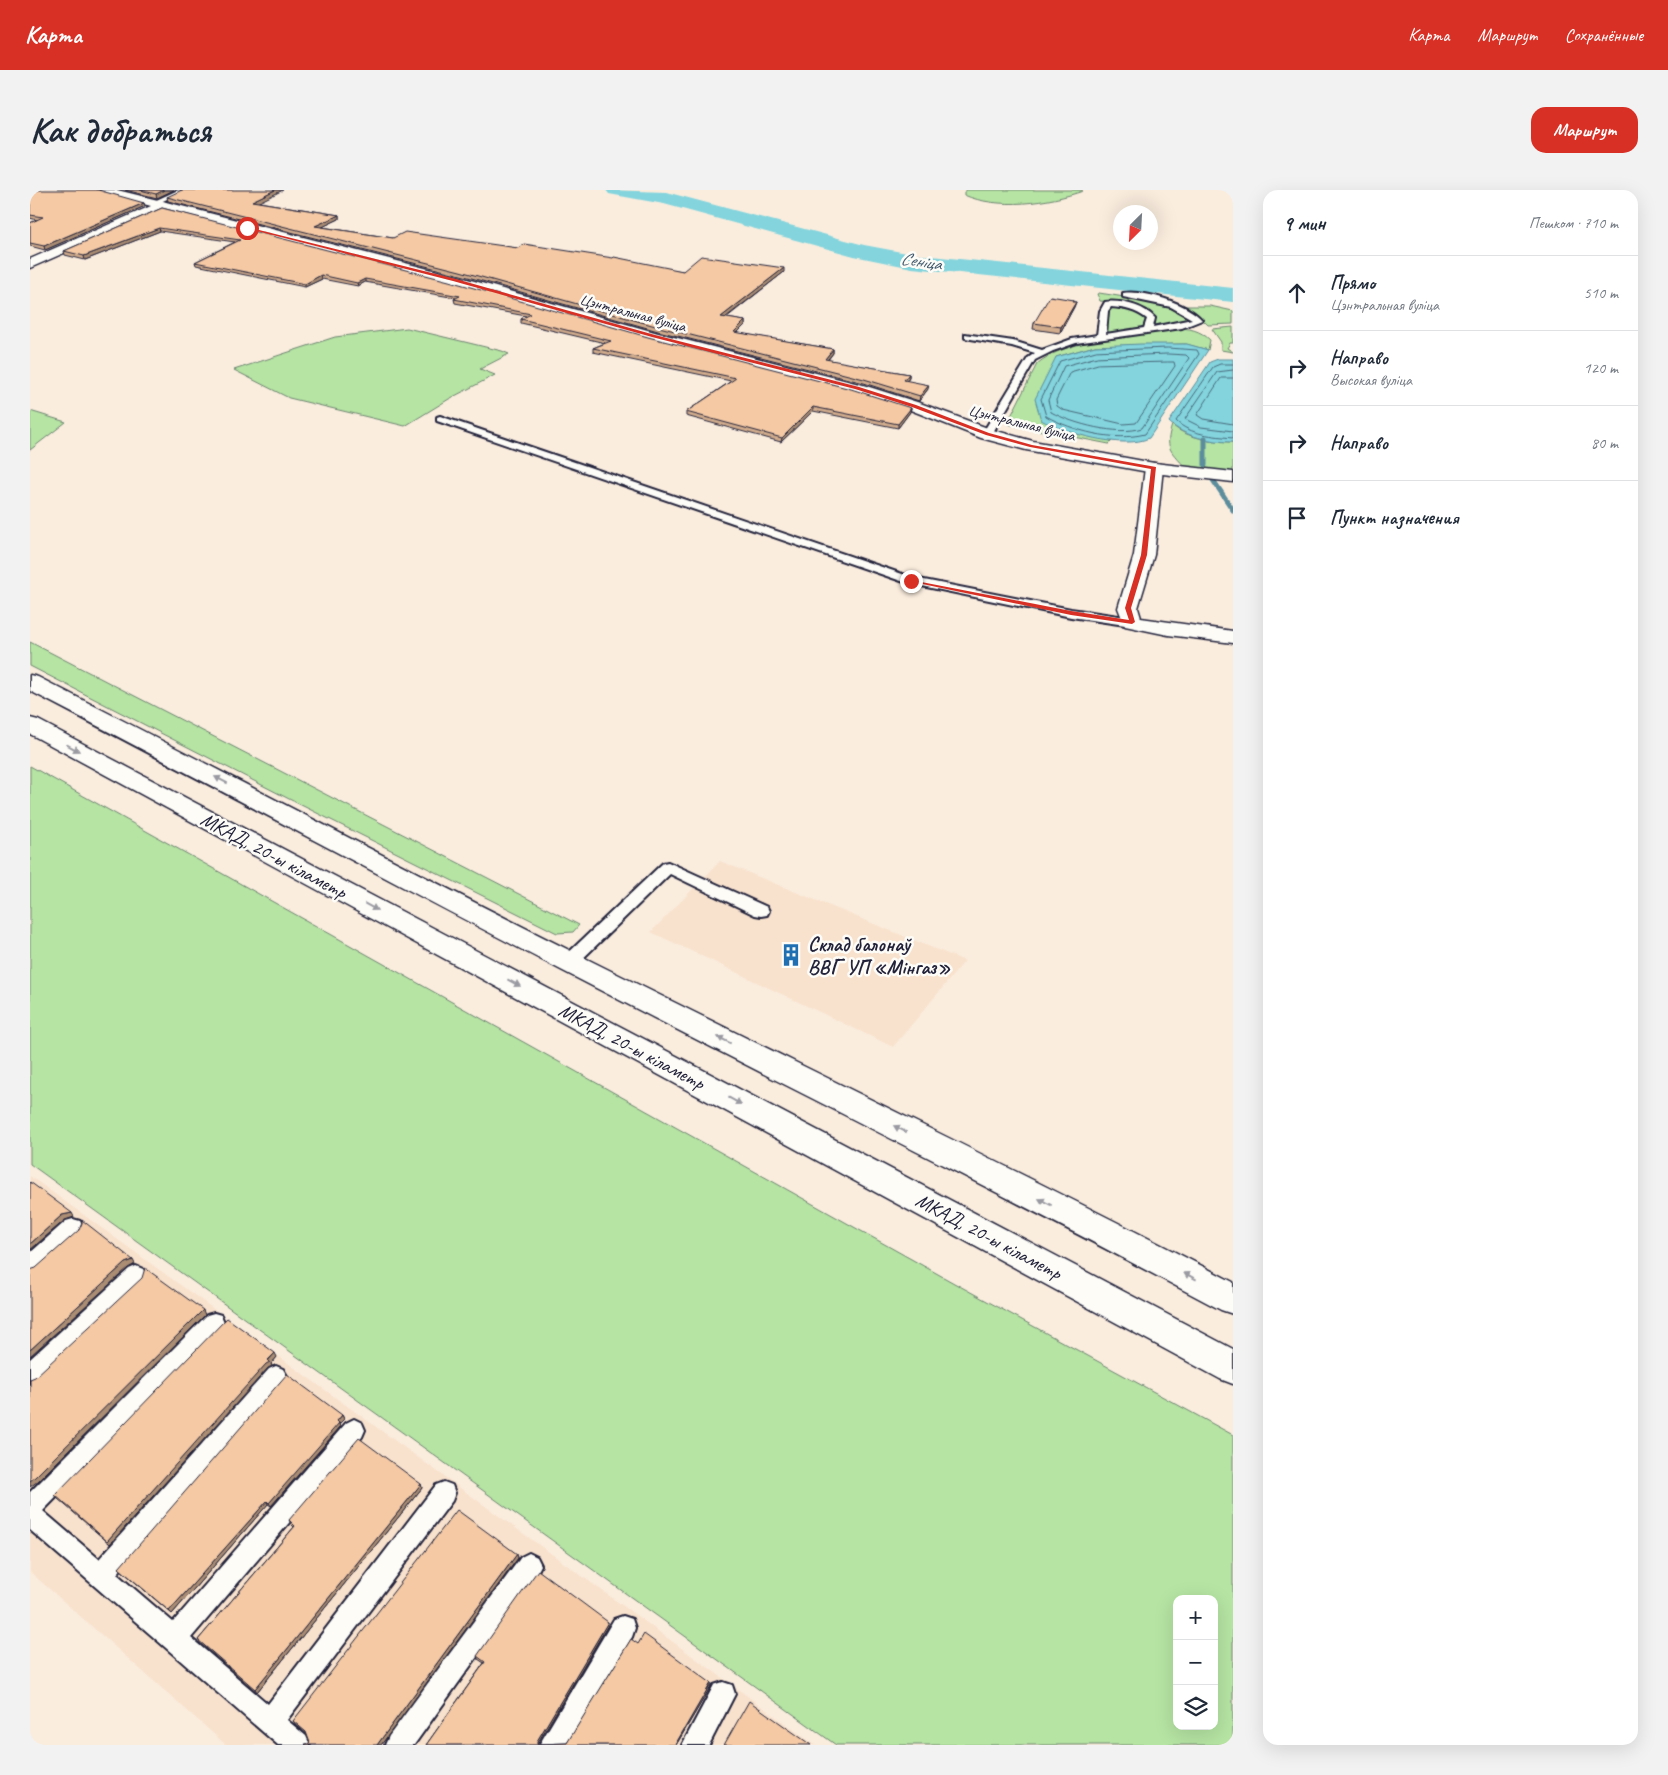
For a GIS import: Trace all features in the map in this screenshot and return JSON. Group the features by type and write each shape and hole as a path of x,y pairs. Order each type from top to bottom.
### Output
{"main road":[{"name":"Цэнтральная вуліца","path":"102,190 455,280 653,336 857,388 914,406 987,434 1032,446 1154,468 1233,477"},
{"path":"30,264 158,204"},
{"path":"1154,468 1144,555 1128,608 1132,622 1168,630 1233,637"},
{"name":"МКАД, 20-ы кіламетр","path":"30,682 569,962 1109,1234 1233,1299"},
{"name":"МКАД, 20-ы кіламетр","path":"30,725 1233,1367"}],"lane":[{"path":"158,204 184,190"},
{"path":"987,434 1032,358 1075,341 1182,325 1198,320 1191,313 1178,306 1126,295"},
{"path":"1101,338 1104,311 1108,304 1127,305 1144,311 1151,318 1146,331"},
{"path":"968,336 1014,344 1043,353"},
{"path":"440,419 911,581 1062,611 1132,622"},
{"path":"569,962 668,867 761,911"},
{"path":"30,1265 73,1227"},
{"path":"30,1374 136,1275"},
{"path":"30,1508 214,1322"},
{"path":"100,1575 276,1376"},
{"path":"174,1639 354,1430"},
{"path":"270,1722 444,1493"},
{"path":"30,1515 297,1745"},
{"path":"398,1745 529,1565"},
{"path":"552,1745 623,1628"},
{"path":"695,1745 723,1694"}],"shaded area":[{"path":"720,861 965,961 893,1047 651,932"},
{"path":"30,1176 815,1745 226,1745 30,1572"}],"green space":[{"path":"967,190 1083,191 1055,199 1008,203 978,200 964,195 964,192"},
{"path":"1097,294 1158,304 1192,318 1192,320 1150,328 1154,319 1127,304 1100,301"},
{"path":"1111,305 1127,307 1148,319 1143,329 1106,334 1106,312"},
{"path":"1184,306 1210,306 1233,311 1233,324 1208,325 1196,313"},
{"path":"1233,327 1233,343 1230,343 1227,348 1233,352 1221,350 1221,342 1212,329"},
{"path":"407,328 509,354 480,369 495,375 449,399 405,426 289,398 234,370 335,337"},
{"path":"1176,328 1190,329 1202,334 1210,340 1208,350 1186,344 1095,346 1056,357 1055,428 1112,441 1109,444 1007,424 1037,364 1049,356 1083,343 1123,335"},
{"path":"30,411 66,422 30,450"},
{"path":"1172,425 1192,436 1233,442 1233,473 1186,468 1170,449 1169,439"},
{"path":"30,642 579,925 573,932 557,933 293,801 30,666"},
{"path":"30,766 954,1283 1233,1435 1233,1745 836,1745 30,1164"}],"water":[{"path":"1187,344 1208,350 1149,438 1125,442 1110,441 1079,435 1041,420 1035,399 1056,357 1095,346"},
{"path":"1218,359 1233,359 1233,442 1199,438 1182,431 1169,422 1210,362"}],"building":[{"path":"30,190 98,190 144,203 44,246 30,243 30,223 43,217 30,215"},
{"path":"140,190 164,190 156,194"},
{"path":"182,190 275,190 252,201 339,215 315,226 393,238 405,232 518,248 524,244 614,257 683,271 701,256 784,268 721,317 745,321 734,332 833,349 825,359 909,374 904,380 929,385 920,396 864,379 659,327 460,271 167,197"},
{"path":"162,208 449,281 648,337 851,389 911,408 898,424 813,407 782,438 686,412 736,378 593,348 611,341 521,319 531,314 454,299 460,296 365,279 357,283 321,275 305,284 195,262 240,240 159,228 84,256 64,251"},
{"path":"1050,296 1076,302 1061,327 1034,323"},
{"path":"30,1182 72,1213 62,1215 30,1244"},
{"path":"82,1220 133,1260 125,1263 30,1350 30,1270 36,1268 79,1230"},
{"path":"145,1268 203,1310 30,1481 30,1379 35,1377 142,1278"},
{"path":"227,1318 275,1353 268,1360 270,1362 266,1364 107,1541 55,1495"},
{"path":"287,1374 342,1415 337,1421 339,1423 269,1503 267,1501 169,1611 119,1568"},
{"path":"359,1438 421,1484 255,1689 198,1640 295,1526 289,1520"},
{"path":"457,1510 517,1554 377,1745 306,1745 310,1743 306,1732 293,1721"},
{"path":"538,1570 608,1622 537,1741 537,1744 567,1743 631,1639 638,1644 644,1634 711,1683 675,1745 426,1745 485,1662 477,1656"},
{"path":"749,1701 811,1745 724,1745"}],"waterway":[{"name":"Сеніца","path":"616,190 666,198 862,251 912,261 1233,295"},
{"path":"1205,438 1205,465"},
{"path":"1213,480 1233,510"}],"place":[{"name":"Склад балонаў ВВГ УП «Мінгаз»","path":"791,955"}],"route":[{"path":"247,228 455,280 653,336 857,388 914,406 987,434 1032,446 1154,468 1144,555 1128,608 1132,622 1071,613 911,581"}]}
